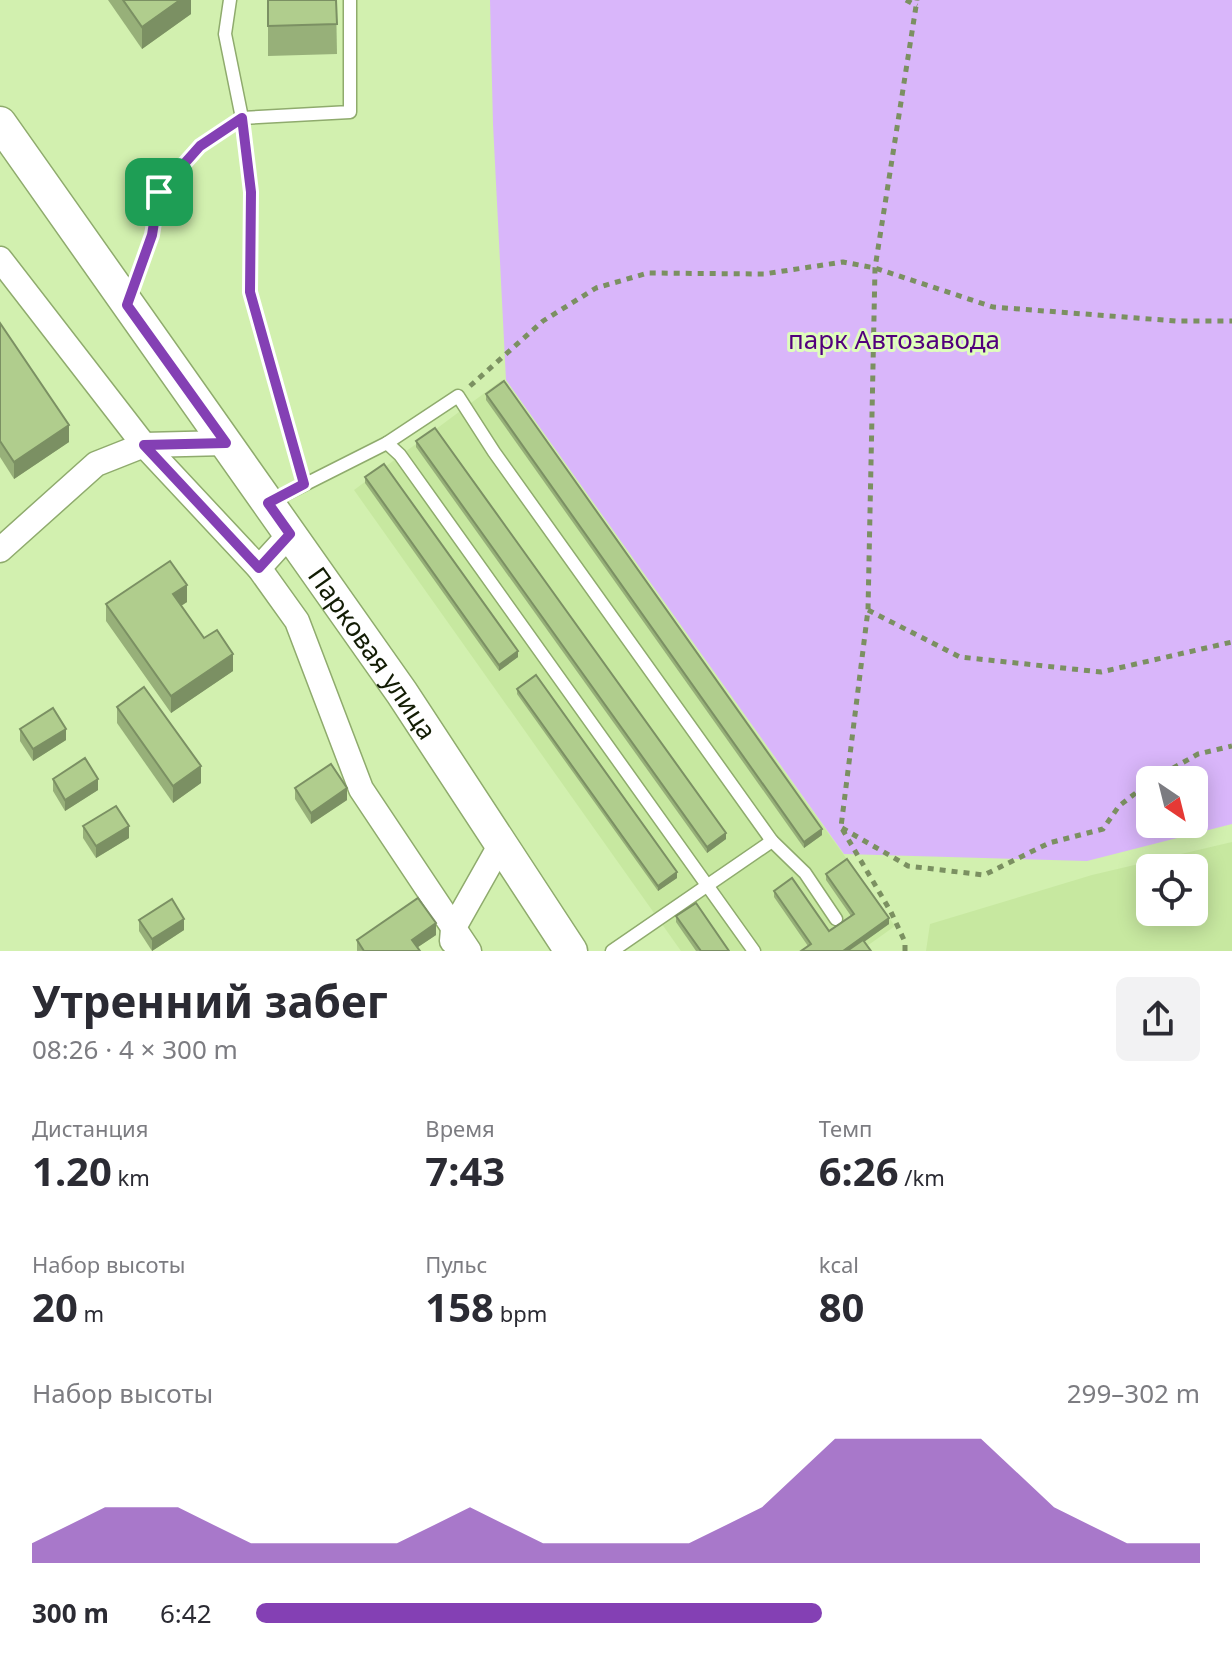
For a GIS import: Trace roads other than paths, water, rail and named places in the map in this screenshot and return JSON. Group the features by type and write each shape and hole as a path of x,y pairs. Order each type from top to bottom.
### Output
{"street":[{"name":"Парковая улица","path":"0,123 402,693 571,951"},
{"path":"0,259 144,445 259,568 297,621 361,789 452,940 469,951"},
{"path":"0,550 96,464 144,445 226,443"},
{"path":"259,568 290,534"},
{"path":"452,940 501,844"}],"lane":[{"path":"230,0 225,34 242,118 350,112 350,0"},
{"path":"268,503 387,443 458,396 503,465 772,841 805,873 836,919"},
{"path":"387,443 400,455 754,951"},
{"path":"612,951 772,841"}],"park label":[{"name":"парк Автозавода","path":"894,339"}]}
